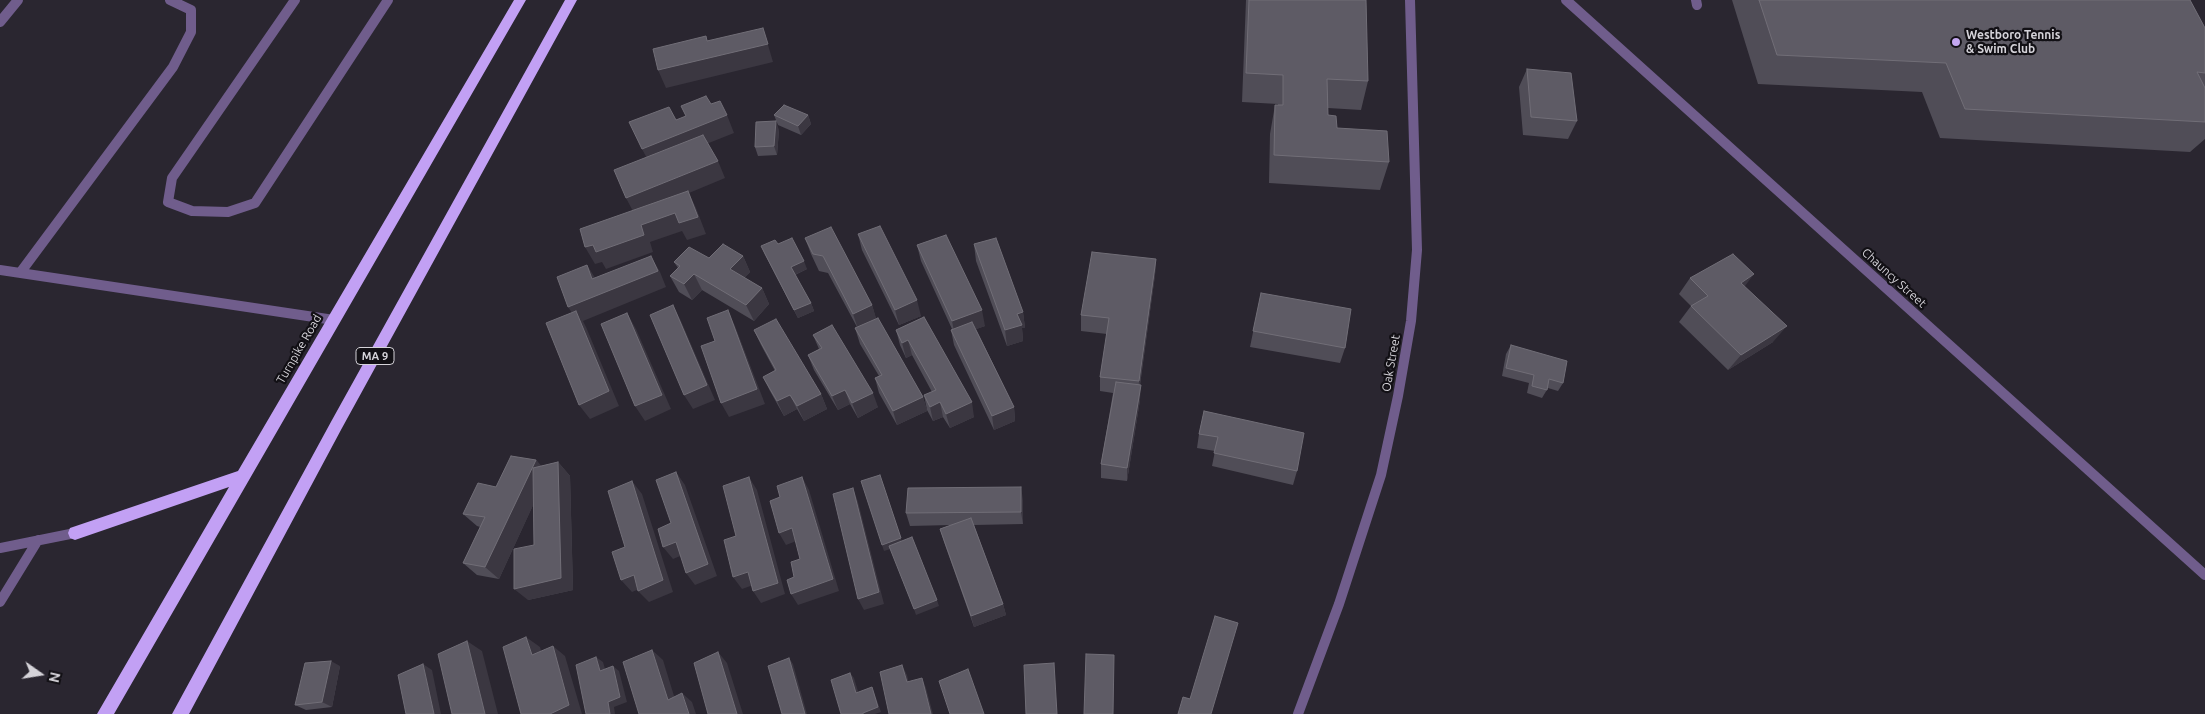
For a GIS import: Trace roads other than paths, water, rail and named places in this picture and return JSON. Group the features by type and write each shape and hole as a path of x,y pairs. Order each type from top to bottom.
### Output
{"highway":[{"name":"Turnpike Road","path":"105,714 520,0"},
{"name":"MA 9","path":"180,714 337,424 571,0"},
{"path":"75,533 243,476"}],"street":[{"path":"0,22 18,0"},
{"path":"20,273 173,67 191,32 191,10 170,0"},
{"path":"295,0 172,178 168,202 192,211 228,212 255,203 388,0"},
{"name":"Oak Street","path":"1298,714 1338,604 1381,475 1398,396 1411,321 1417,250 1410,0"},
{"name":"Chauncy Street","path":"1566,0 2205,575"},
{"path":"0,270 334,320"},
{"path":"0,548 75,533"},
{"path":"0,602 38,540"}],"place":[{"name":"Westboro Tennis & Swim Club","path":"1956,42"}]}
